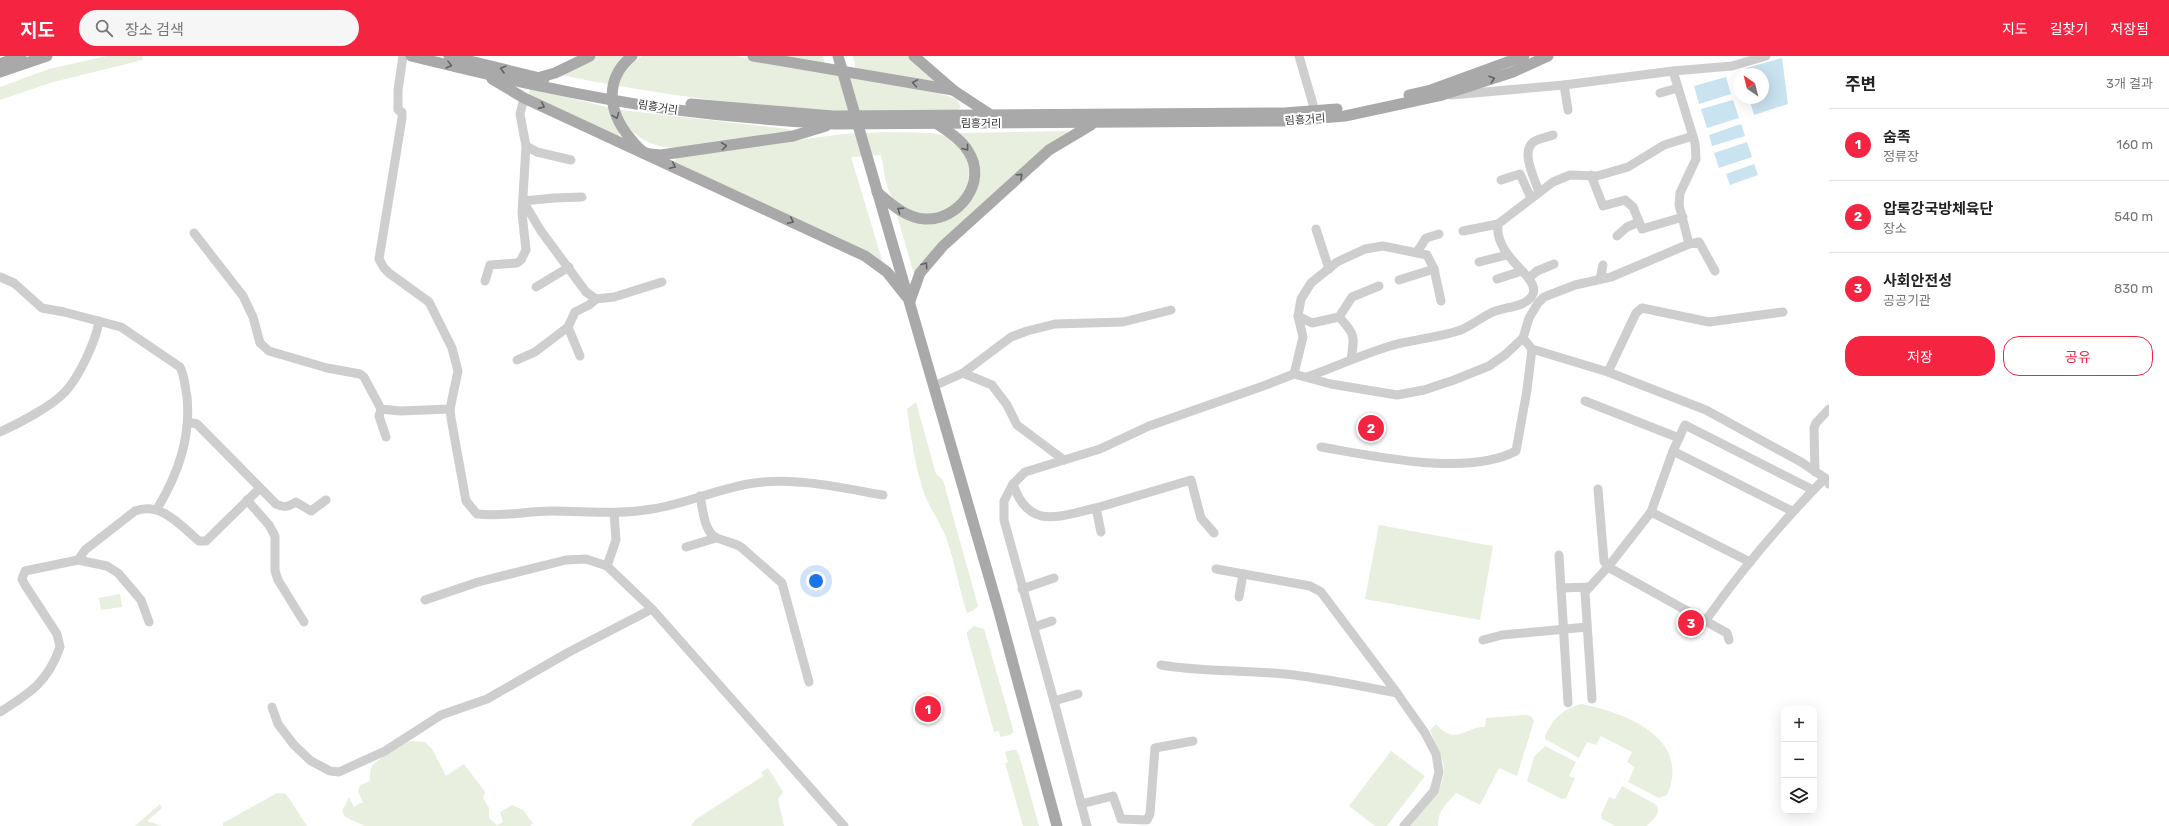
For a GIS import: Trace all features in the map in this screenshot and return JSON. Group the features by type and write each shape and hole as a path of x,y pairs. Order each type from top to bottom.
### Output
{"main road":[{"path":"0,64 21,56"},
{"path":"0,72 47,56"},
{"name":"림흥거리","path":"411,56 534,85 668,109 764,120 835,124 1286,121 1330,118 1442,96 1513,72 1548,56"},
{"name":"림흥거리","path":"449,56 537,78 669,101 763,112 833,116 1315,111 1343,109 1431,90 1524,56"},
{"path":"537,78 555,73 590,56"},
{"path":"632,56 615,78 612,95 614,112 625,132 645,153 661,155 794,136 835,124"},
{"path":"753,56 953,90"},
{"path":"838,56 869,168 910,301 998,608 1057,826"},
{"path":"914,56 953,90 991,115"},
{"path":"483,74 524,98 865,256 887,272 910,301"},
{"path":"877,192 902,212 912,217 924,219 938,218 952,212 969,196 974,184 973,163 970,153 963,144 936,123"},
{"path":"910,301 920,273 943,246 1050,150 1060,142 1094,123"}],"street":[{"path":"403,56 398,90 398,110 402,112 402,118 379,259 389,273 429,302 452,348 457,362 458,371 450,409 466,501 477,514 488,515 552,511 614,513 652,509 755,483 780,481 823,485 883,494"},
{"path":"1299,56 1315,111"},
{"path":"1442,96 1564,85 1673,71 1732,66 1766,56"},
{"path":"1673,71 1693,136 1696,159 1680,193 1679,205 1689,244"},
{"path":"1564,85 1568,110"},
{"path":"1660,94 1678,88"},
{"path":"485,281 490,265 516,263 524,255 526,250 523,201 526,146 520,114 524,98"},
{"path":"1539,192 1528,157 1529,146 1534,141 1553,135"},
{"path":"1463,231 1498,224 1530,198 1553,182 1570,175 1597,176 1628,167 1664,145 1693,136"},
{"path":"526,146 536,152 570,160"},
{"path":"1501,180 1520,174 1530,198"},
{"path":"1591,175 1602,206 1625,200 1633,207 1642,229 1683,217"},
{"path":"523,201 554,198 582,198"},
{"path":"523,201 541,231 586,292 596,299"},
{"path":"1617,236 1627,227 1639,222"},
{"path":"1307,377 1351,359 1391,346 1460,330 1492,312 1526,302 1533,294 1534,284 1507,255 1498,231 1498,224"},
{"path":"1316,229 1329,269"},
{"path":"194,233 243,296 253,317 260,343 269,351 320,366 360,374 364,377 381,409 379,416 386,437"},
{"path":"1417,252 1426,238 1439,234"},
{"path":"1086,826 1054,701 1022,589 1003,509 1007,494 1012,484 1025,472 1100,449 1149,426 1294,374 1357,389 1397,395 1424,390 1488,366 1506,354 1523,338 1529,318 1538,303 1544,297 1575,285 1618,274 1689,244 1699,242 1716,271"},
{"path":"1294,374 1303,337 1298,316 1301,298 1311,283 1337,262 1365,249 1383,246 1427,255 1434,269 1441,301"},
{"path":"1479,262 1507,255"},
{"path":"1497,279 1526,274 1554,264"},
{"path":"1600,279 1602,265"},
{"path":"536,287 569,267"},
{"path":"1399,280 1434,269"},
{"path":"0,277 14,284 42,308 64,312 121,327 180,367 184,375 188,432 178,471 157,509"},
{"path":"517,360 535,352 543,344 568,327 575,312 596,299 614,297 662,282"},
{"path":"1298,316 1312,323 1339,317 1352,297 1379,286"},
{"path":"1608,372 1636,313 1642,308 1709,322 1783,312"},
{"path":"934,386 963,373 1006,341 1027,331 1055,324 1123,322 1171,310"},
{"path":"1339,317 1350,328 1354,337 1351,359"},
{"path":"0,432 15,425 65,393 74,379 97,334 99,321"},
{"path":"568,327 580,356"},
{"path":"1523,338 1532,349 1608,372 1706,410 1768,443 1827,481 1812,490 1792,511 1731,584 1706,620"},
{"path":"1321,447 1369,456 1440,464 1501,459 1516,451 1526,397 1532,349"},
{"path":"963,373 992,385 1007,405 1017,425 1064,460"},
{"path":"1586,401 1679,438"},
{"path":"381,409 400,411 450,409"},
{"path":"1815,472 1814,428 1816,423 1829,409"},
{"path":"188,422 197,424 260,489 282,507 289,506 296,502 311,511 326,500"},
{"path":"1592,699 1585,592 1608,567 1651,512 1673,451 1685,425 1812,490"},
{"path":"1673,451 1792,511"},
{"path":"1012,484 1016,494 1024,504 1042,517 1051,518 1096,508 1191,480 1201,518 1214,533"},
{"path":"78,560 85,550 135,511 142,508 157,509 166,513 199,541 206,541 260,489"},
{"path":"1598,489 1604,561 1608,567 1706,620 1727,633 1729,640"},
{"path":"700,496 708,529 716,538"},
{"path":"247,500 264,519 275,536 276,571 278,580 304,622"},
{"path":"1096,508 1101,532"},
{"path":"1651,512 1750,562"},
{"path":"607,566 616,540 614,513"},
{"path":"686,548 716,538 734,542 782,583 809,682"},
{"path":"1558,555 1568,703"},
{"path":"425,600 478,582 566,560 586,559 607,566 652,609 844,826"},
{"path":"0,712 36,688 42,681 60,647 57,634 25,585 23,575 25,572 78,560 107,566 118,573 141,600 149,622"},
{"path":"1216,570 1310,586 1321,592 1397,693 1425,733 1436,754 1439,772 1434,791 1404,826"},
{"path":"1239,597 1243,574"},
{"path":"1022,589 1054,578"},
{"path":"1561,588 1590,587"},
{"path":"272,707 278,724 294,745 311,761 330,771 339,772 385,751 442,715 487,699 568,652 652,609"},
{"path":"1034,627 1052,621"},
{"path":"1483,640 1502,635 1588,627"},
{"path":"1161,665 1185,669 1232,669 1301,676 1397,693"},
{"path":"1054,701 1078,694"},
{"path":"1081,804 1113,796 1121,819 1147,820 1150,814 1155,748 1193,741"}],"green space":[{"path":"107,56 142,56 143,60 53,82 0,100 0,87 49,69"},
{"path":"599,56 632,56 636,61 642,56 735,56 925,89 957,99 961,107 958,110 901,111 807,109 745,104 684,96 622,87 561,75"},
{"path":"776,56 823,56 825,65"},
{"path":"853,56 910,56 937,79 935,83 856,70"},
{"path":"530,89 621,110 788,129 792,131 677,148 663,147 646,141 629,128 619,134 619,136 528,95"},
{"path":"883,132 933,133 947,137 955,142 966,156 969,172 965,189 954,207 925,216 905,208 894,200 888,188 881,155 851,157 883,263 674,161 679,156 843,134"},
{"path":"1068,132 915,278 896,212 935,223 977,181 958,133"},
{"path":"916,402 936,474 943,480 978,606 974,610 967,613 947,540 926,499 918,472 907,409"},
{"path":"1379,525 1493,546 1480,620 1365,599"},
{"path":"120,594 122,607 101,610 99,598"},
{"path":"974,626 984,629 1013,729 1013,732 1010,735 1000,737 999,731 994,732 967,635 967,632"},
{"path":"1582,704 1617,714 1635,722 1650,732 1663,744 1670,758 1672,775 1667,795 1659,798 1628,782 1635,767 1627,762 1632,752 1601,736 1596,745 1587,742 1579,758 1545,739 1551,724 1559,715 1569,708"},
{"path":"1527,715 1532,717 1534,721 1517,776 1499,768 1480,805 1456,793 1441,812 1438,826 1410,826 1435,795 1443,778 1444,769 1442,759 1430,730 1436,724 1443,731 1455,735 1472,729 1485,727 1486,718"},
{"path":"411,741 425,742 432,749 446,776 464,764 485,792 483,798 489,808 489,818 497,825 503,822 500,812 512,805 523,810 533,823 530,826 365,826 345,817 342,811 349,797 354,807 363,802 358,791 360,785 370,781 371,768 390,752"},
{"path":"1545,746 1576,762 1569,776 1575,778 1566,798 1562,799 1527,781 1534,757"},
{"path":"1016,750 1019,755 1039,826 1023,826 1005,763 1008,762 1005,752"},
{"path":"1391,751 1425,776 1387,826 1375,826 1349,806"},
{"path":"768,768 783,792 778,799 784,826 691,826 695,820 763,776 761,772"},
{"path":"1622,786 1655,804 1657,807 1658,813 1647,826 1615,826 1602,819 1601,815 1609,797 1615,799"},
{"path":"277,793 286,794 307,826 223,826 223,823"},
{"path":"160,804 162,808 147,821 162,826 135,826"}],"water":[{"path":"1782,58 1788,104 1754,115 1751,104 1769,104 1769,68 1746,68"},
{"path":"1726,77 1731,94 1699,104 1694,86"},
{"path":"1733,100 1733,104 1734,104 1739,118 1707,128 1701,109"},
{"path":"1741,124 1745,136 1712,146 1709,135"},
{"path":"1747,142 1752,157 1719,168 1714,153"},
{"path":"1754,164 1758,175 1730,185 1726,174"}],"place":[{"name":"압록강국방체육단","path":"1371,428"},
{"name":"사회안전성","path":"1691,623"},
{"name":"숨족","path":"928,709"}]}
